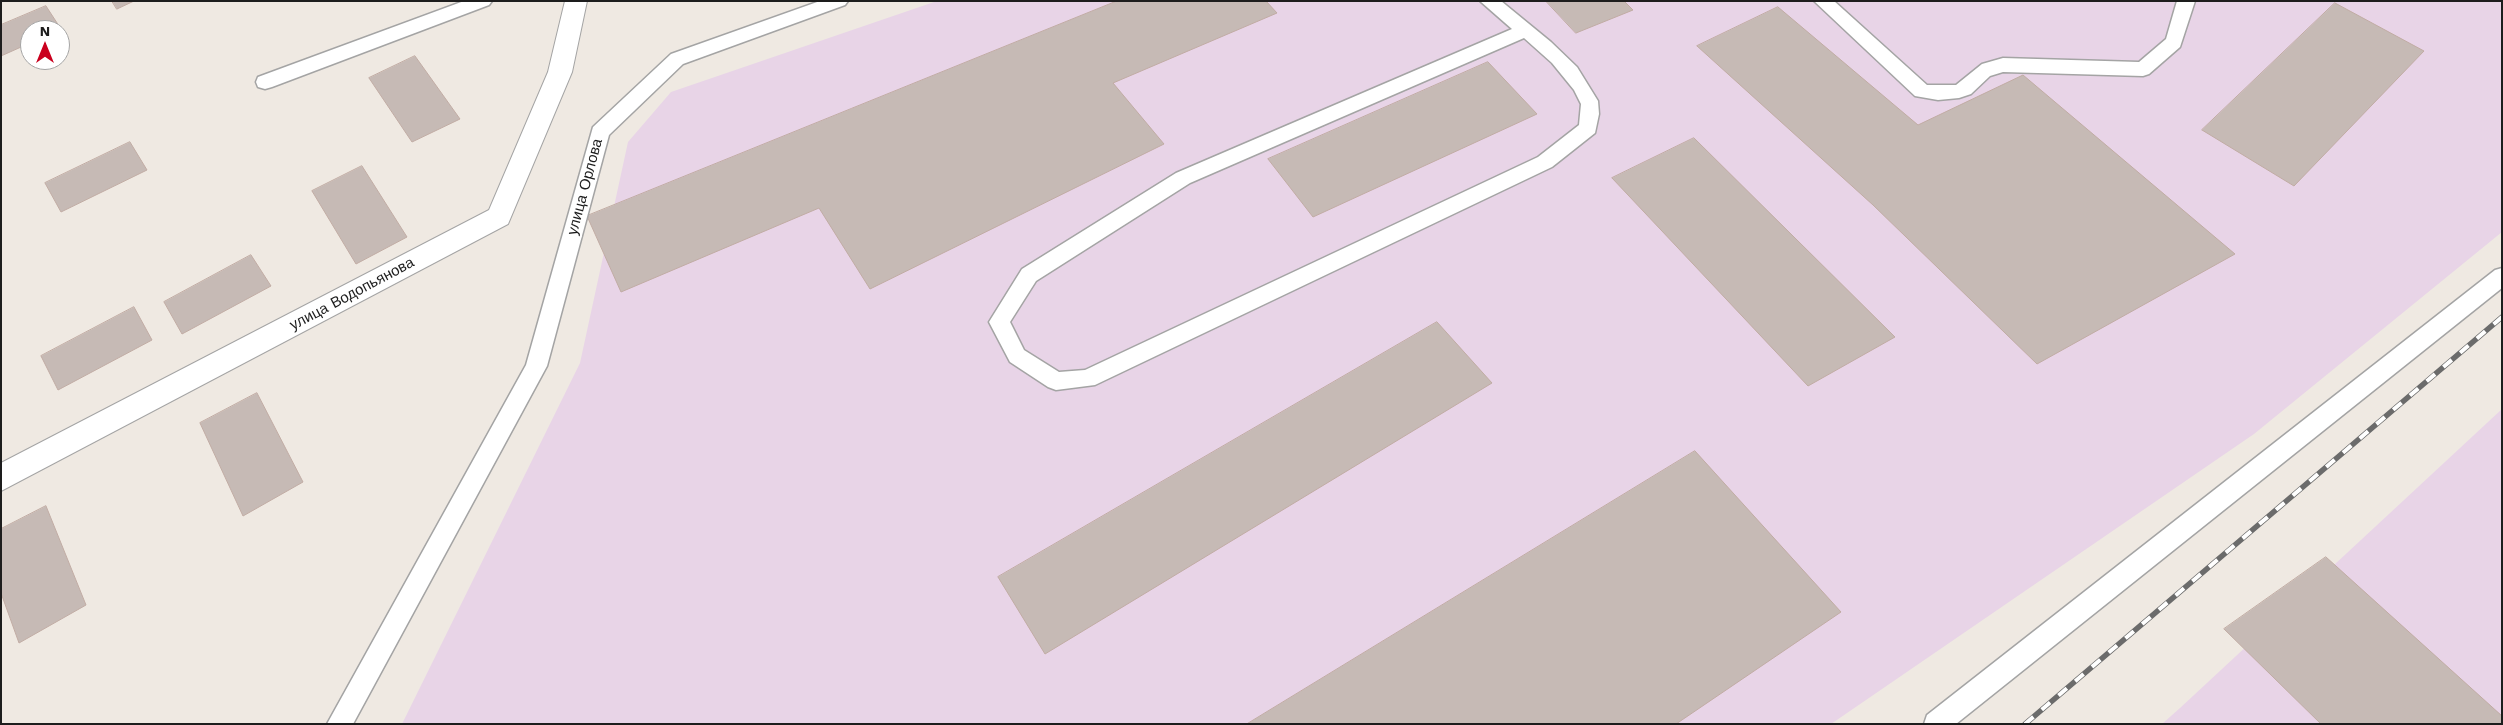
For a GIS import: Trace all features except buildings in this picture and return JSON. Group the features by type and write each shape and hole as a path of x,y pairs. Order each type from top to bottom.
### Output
{"street":[{"name":"улица Водопьянова","path":"1,478 499,217 560,72 576,1"}],"lane":[{"path":"265,82 483,1"},
{"name":"улица Орлова","path":"339,724 536,366 600,132 677,58 839,1"},
{"path":"1489,1 1571,70 1590,103 1588,128 1545,162 1087,379 1056,381 1017,356 999,322 1029,275 1184,178 1524,31"},
{"path":"1823,1 1922,90 1941,94 1964,89 1988,67 2003,65 2143,69 2174,42 2186,1"},
{"path":"1936,724 2502,276"}],"shaded area":[{"path":"937,1 2502,1 2502,232 2254,434 1831,724 402,724 580,363 628,142 671,92"},
{"path":"2502,409 2502,724 2162,724 2180,708"}],"railway":[{"path":"2025,724 2502,317"}]}
